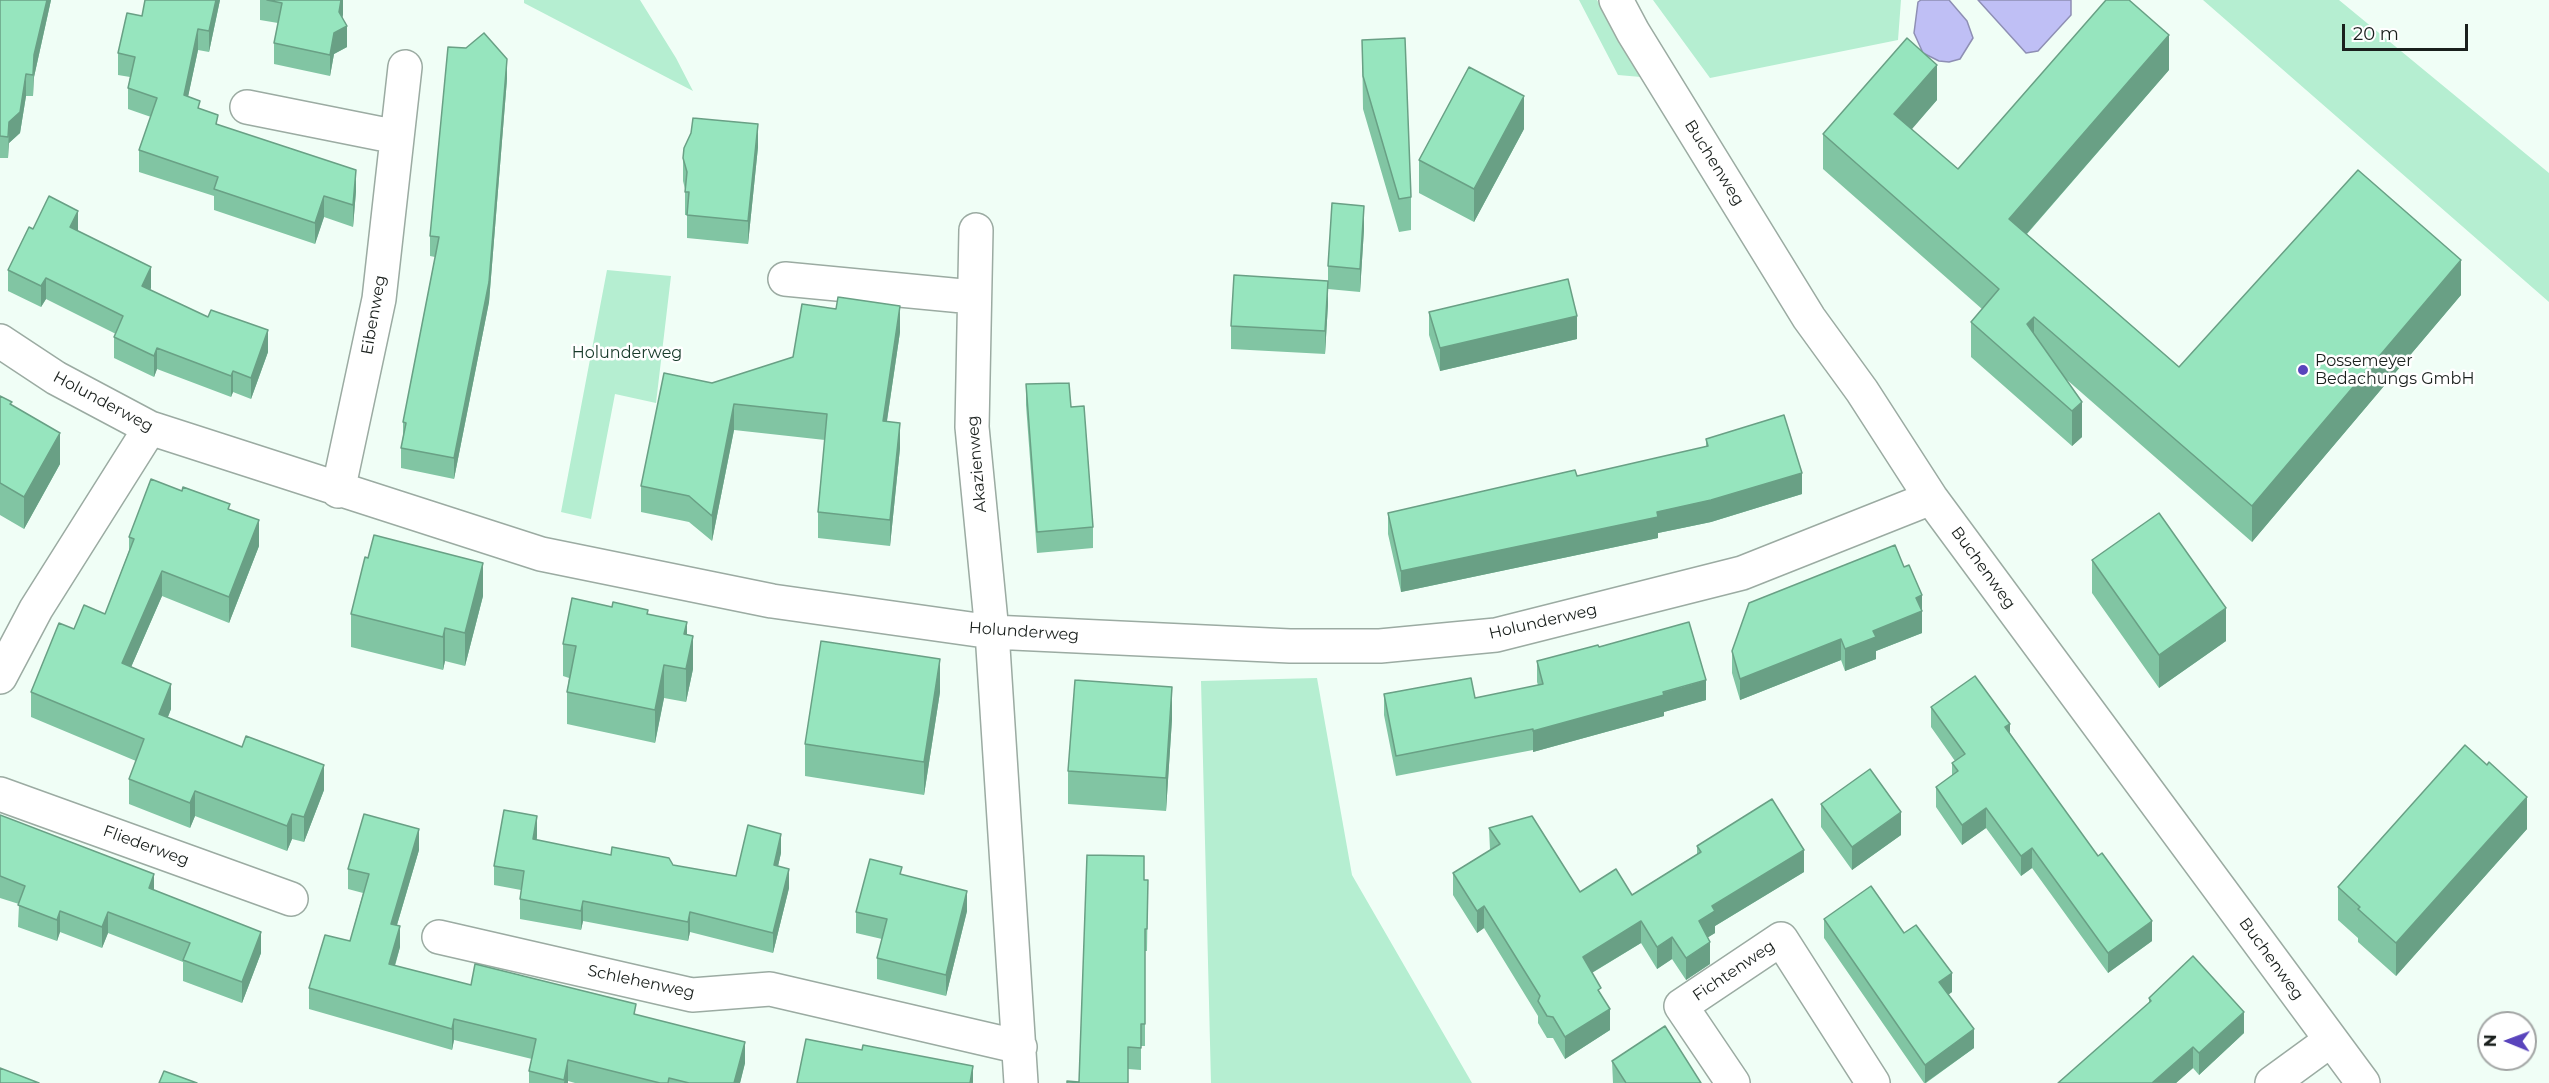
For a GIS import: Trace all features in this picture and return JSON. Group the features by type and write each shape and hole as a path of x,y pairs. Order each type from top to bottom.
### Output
{"street":[{"name":"Buchenweg","path":"1616,0 1633,32 1809,318 1862,392 1931,498 2363,1083"},
{"name":"Eibenweg","path":"339,491 379,299 405,68"},
{"path":"247,107 397,137"},
{"name":"Akazienweg","path":"976,230 972,427 992,632"},
{"path":"785,279 973,297"},
{"name":"Holunderweg","path":"0,341 56,378 150,428 339,491 541,554 772,601 992,632 1290,646 1380,646 1496,635 1742,573 1931,498"},
{"path":"0,677 36,609 150,428"},
{"path":"992,632 1021,1083"},
{"name":"Fliederweg","path":"0,794 291,899"},
{"name":"Schlehenweg","path":"440,937 692,995 770,989 1020,1047"},
{"name":"Fichtenweg","path":"1732,1083 1682,1006 1781,939 1873,1083"},
{"path":"2272,1083 2331,1040"}],"green space":[{"path":"524,0 640,0 676,58 693,91 524,3"},
{"path":"1579,0 1597,0 1641,77 1618,75"},
{"path":"1653,0 1901,0 1898,40 1710,78"},
{"path":"2203,0 2339,0 2549,173 2549,302"},
{"name":"Holunderweg","path":"607,270 671,276 656,403 615,394 591,519 561,512"},
{"path":"1317,678 1352,875 1472,1083 1211,1083 1201,681"}],"water":[{"path":"1921,0 1949,0 1967,21 1973,38 1960,59 1949,62 1939,61 1923,53 1914,33 1918,2"},
{"path":"1978,0 2071,0 2071,15 2038,51 2026,53"}],"building":[{"path":"0,0 47,0 34,55 33,75 26,74 20,112 9,122 8,137 0,136"},
{"path":"145,0 216,0 209,31 198,29 184,95 200,101 198,108 218,115 216,124 356,170 353,205 324,196 315,223 214,189 218,177 139,150 157,98 128,88 135,57 118,53 127,13 142,16"},
{"path":"267,0 341,0 339,12 347,26 334,33 330,55 274,43 282,3"},
{"path":"2106,0 2129,0 2169,35 2009,219 2179,367 2358,170 2461,260 2252,506 2034,317 2027,324 2082,402 2072,411 1971,322 1999,289 1823,134 1907,38 1937,65 1894,114 1958,169"},
{"path":"484,33 507,59 489,282 454,458 401,448 406,423 403,422 439,237 430,236 448,47 466,48"},
{"path":"1405,38 1411,197 1399,199 1363,76 1362,40"},
{"path":"1469,67 1524,96 1474,189 1419,160"},
{"path":"693,118 758,124 748,221 687,215 689,192 685,192 687,172 683,158"},
{"path":"49,196 78,211 70,227 151,267 142,286 208,317 211,310 268,330 251,378 233,371 231,376 157,348 154,356 114,337 123,316 46,278 41,286 8,270 29,227 33,229"},
{"path":"1332,203 1364,206 1360,269 1328,266"},
{"path":"1234,275 1328,281 1325,331 1231,326"},
{"path":"1568,279 1577,316 1440,348 1429,312"},
{"path":"838,297 900,306 883,421 900,423 890,520 818,512 827,414 734,404 712,516 689,496 641,486 664,373 712,383 793,357 802,304 836,309"},
{"path":"1069,383 1071,407 1084,406 1093,527 1037,532 1026,384"},
{"path":"0,396 60,433 24,497 0,483"},
{"path":"1784,415 1802,473 1711,500 1657,512 1658,517 1401,571 1388,513 1575,470 1577,476 1708,446 1706,439"},
{"path":"151,479 182,491 183,487 230,504 228,509 259,520 229,597 162,571 122,663 171,684 159,714 242,747 246,736 324,765 304,817 292,814 287,826 195,791 190,803 129,779 144,739 31,692 59,623 74,629 84,605 105,614 134,539 129,537"},
{"path":"2159,513 2226,608 2159,655 2092,560"},
{"path":"374,535 483,563 465,633 445,628 443,637 351,614 365,557 368,558"},
{"path":"1895,545 1904,567 1909,565 1922,595 1916,598 1922,611 1873,631 1876,637 1845,649 1841,639 1740,679 1732,651 1749,603"},
{"path":"572,598 612,607 613,602 648,610 647,614 687,622 684,634 693,636 686,669 664,665 655,710 567,692 576,646 563,644"},
{"path":"1689,622 1706,680 1663,692 1664,695 1533,731 1533,729 1396,756 1384,694 1471,678 1475,698 1543,684 1537,661 1598,645 1599,647"},
{"path":"821,641 940,659 924,762 805,744"},
{"path":"1975,676 2010,724 2005,727 2098,856 2102,853 2152,921 2108,953 2032,848 2021,856 1986,808 1962,825 1936,787 1958,771 1952,763 1965,754 1931,707"},
{"path":"1075,680 1172,687 1166,778 1068,771"},
{"path":"2465,745 2487,765 2489,762 2527,797 2396,943 2358,909 2360,907 2338,887"},
{"path":"1870,769 1901,812 1852,847 1821,804"},
{"path":"1772,799 1804,850 1712,906 1715,911 1699,921 1710,942 1686,958 1672,937 1657,947 1641,921 1583,957 1601,988 1598,990 1610,1009 1565,1037 1553,1017 1547,1016 1538,1001 1540,996 1484,906 1477,911 1453,873 1500,844 1489,828 1532,816 1580,892 1616,869 1632,895 1701,852 1697,846"},
{"path":"504,810 537,816 533,839 611,855 612,847 669,858 673,865 736,876 748,825 781,834 774,865 789,869 773,933 690,912 688,922 583,901 581,911 520,899 524,871 494,866"},
{"path":"364,814 419,829 391,924 400,926 389,964 471,985 475,964 636,1004 634,1014 745,1042 734,1083 689,1083 669,1078 668,1083 660,1083 568,1060 564,1080 529,1071 536,1039 454,1019 452,1029 309,988 325,935 350,941 369,874 348,869"},
{"path":"0,815 154,874 149,888 261,932 242,982 183,960 190,943 108,912 102,927 60,911 57,920 18,905 25,886 0,876"},
{"path":"1087,855 1144,856 1144,880 1148,880 1147,929 1145,929 1145,1024 1141,1024 1141,1048 1128,1047 1128,1083 1067,1083 1067,1081 1079,1082"},
{"path":"870,859 902,867 900,874 967,891 946,975 877,958 887,919 856,912"},
{"path":"1871,886 1904,933 1916,925 1952,973 1939,982 1974,1029 1925,1065 1824,919"},
{"path":"2193,956 2244,1012 2199,1053 2193,1047 2152,1083 2058,1083 2151,1001 2149,998"},
{"path":"1665,1026 1701,1083 1626,1083 1612,1061"},
{"path":"806,1039 862,1050 863,1045 973,1066 970,1083 797,1083"},
{"path":"0,1068 39,1083 0,1083"},
{"path":"164,1071 197,1083 159,1083"}],"place":[{"name":"Possemeyer Bedachungs GmbH","path":"2303,370"}]}
